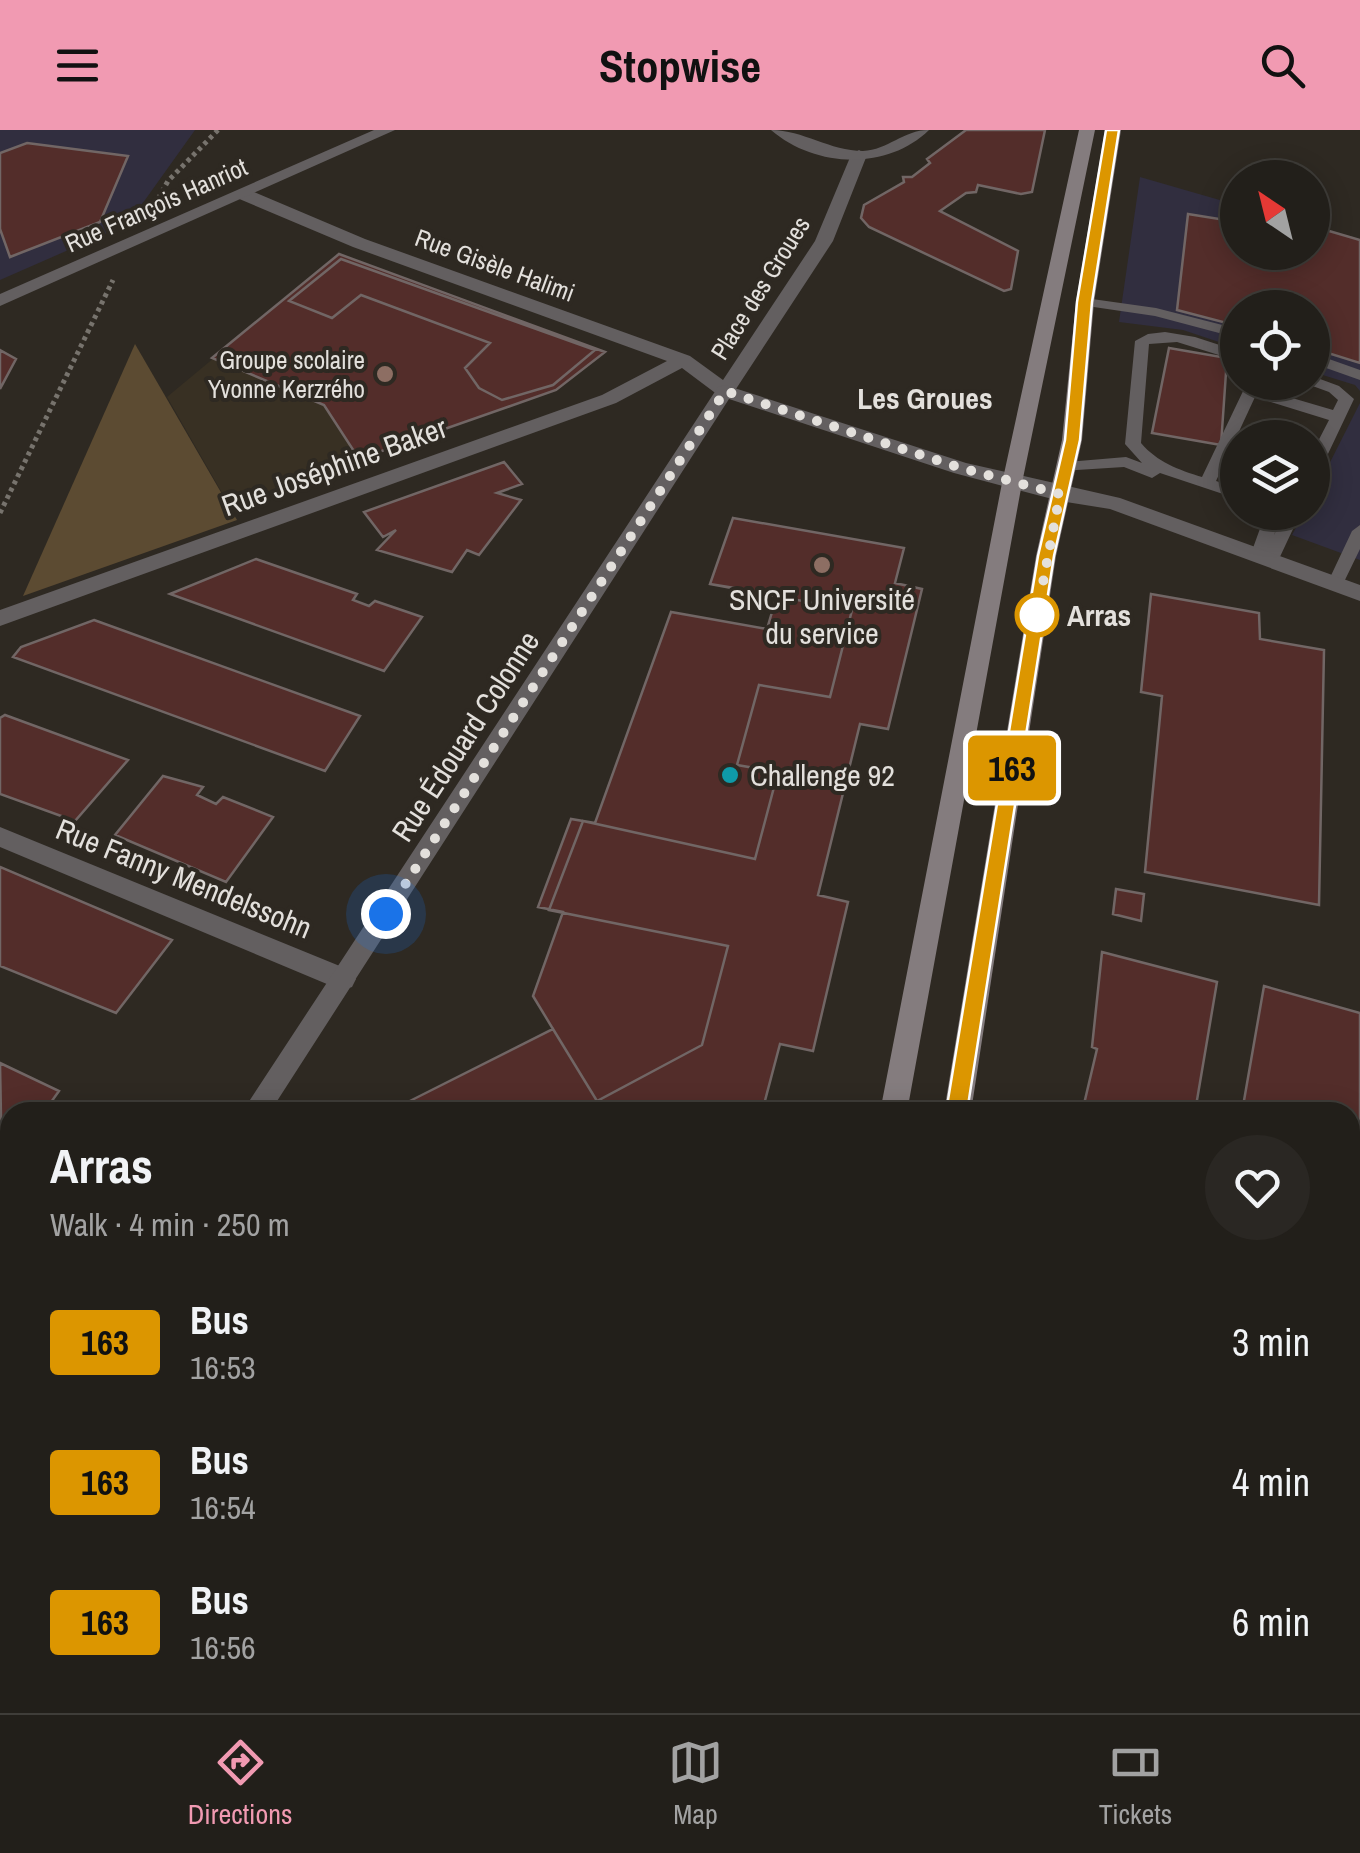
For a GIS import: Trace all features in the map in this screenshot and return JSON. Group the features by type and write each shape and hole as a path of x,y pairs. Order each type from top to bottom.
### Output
{"main road":[{"path":"895,1102 1012,483 1087,130"},
{"path":"959,1102 1046,556 1067,467 1077,400 1084,302 1113,130"}],"street":[{"name":"Rue François Hanriot","path":"0,301 387,130"},
{"path":"779,130 821,148 859,155 881,154 921,130"},
{"name":"Place des Groues","path":"859,155 824,240 725,391 1012,483 1114,503 1360,593"},
{"name":"Rue Gisèle Halimi","path":"243,194 359,243 683,360 725,391"},
{"name":"Rue Joséphine Baker","path":"0,618 609,400 683,360"},
{"name":"Rue Édouard Colonne","path":"262,1102 725,391"},
{"name":"Rue Fanny Mendelssohn","path":"0,837 343,979"}],"lane":[{"path":"1084,302 1156,312 1220,329"},
{"path":"1220,350 1163,336 1142,341 1133,444 1139,454 1170,471 1220,489"},
{"path":"1330,364 1360,375"},
{"path":"1330,388 1346,399 1330,432"},
{"path":"1239,420 1250,390 1337,417"},
{"path":"1207,484 1220,460"},
{"path":"1067,467 1126,462 1181,486 1220,493"},
{"path":"1264,559 1270,530"},
{"path":"1264,559 1282,530"},
{"path":"1335,584 1360,531"}],"path":[{"path":"0,513 133,243 168,182 218,130"}],"shaded area":[{"path":"0,130 195,130 135,214 114,230 0,280"},
{"path":"1140,177 1220,200 1220,270 1330,270 1330,248 1360,240 1360,391 1355,385 1330,377 1330,290 1220,290 1220,342 1183,330 1119,322"},
{"name":"Groupe scolaire Yvonne Kerzrého","path":"339,254 605,352 556,390 229,505 167,397"},
{"path":"135,344 237,520 23,596"},
{"path":"1360,403 1360,560 1292,535 1295,530 1330,530 1330,462"}],"building":[{"path":"966,130 1045,130 1032,192 1021,194 978,185 976,192 966,193 940,211 1018,251 1011,289 1004,291 869,227 861,218 864,205 904,182 903,177 912,177 930,163 927,159"},
{"path":"27,143 128,156 100,222 10,257 0,229 0,153"},
{"path":"1188,214 1220,219 1220,270 1330,270 1330,231 1360,240 1360,363 1330,354 1330,290 1220,290 1220,321 1177,310"},
{"name":"Groupe scolaire Yvonne Kerzrého","path":"339,254 605,352 556,390 359,459 324,405 212,358"},
{"path":"341,259 595,350 553,385 502,400 479,388 465,368 490,343 361,295 332,318 289,301"},
{"path":"1169,348 1220,357 1220,400 1224,400 1220,445 1152,433"},
{"path":"0,350 16,359 0,389"},
{"path":"504,462 522,484 497,493 521,500 479,555 467,550 452,572 377,550 396,530 383,537 364,512"},
{"name":"Challenge 92","path":"733,518 904,548 895,583 922,589 888,729 860,724 818,895 848,902 813,1051 780,1044 765,1102 408,1102 553,1029 533,996 563,912 538,907 571,819 595,823 671,612 767,629 777,595 710,584"},
{"path":"733,518 904,548 895,583 922,589 888,729 860,724 818,895 848,902 813,1051 780,1044 765,1102 408,1102 553,1029 597,1101 702,1045 728,946 549,910 583,821 755,859 778,772 737,765 759,685 830,697 852,610 710,584"},
{"path":"256,559 357,594 353,600 369,606 375,601 422,617 384,671 170,594"},
{"path":"1151,594 1259,613 1260,639 1324,650 1319,905 1145,872 1162,696 1141,692"},
{"path":"94,620 360,716 325,771 13,657 21,647"},
{"path":"5,715 128,760 75,821 0,794 0,718"},
{"path":"163,776 203,787 197,795 216,804 223,797 273,817 226,882 115,835"},
{"path":"0,867 172,940 116,1013 0,966"},
{"path":"1116,889 1144,894 1141,921 1113,914"},
{"path":"1102,952 1217,982 1197,1102 1085,1100 1097,1049 1092,1047"},
{"path":"1264,986 1360,1013 1360,1102 1244,1102"},
{"path":"0,1063 59,1091 51,1102 1,1102"}],"bus line":[{"name":"163","path":"959,1102 1046,556 1072,440 1084,302 1113,130"}],"place":[{"name":"Groupe scolaire Yvonne Kerzrého","path":"385,374"},
{"name":"SNCF Université du service","path":"822,565"},
{"name":"Arras","path":"1037,615"},
{"name":"Challenge 92","path":"730,775"}],"district":[{"name":"Les Groues","path":"925,398"}],"route":[{"path":"386,914 725,391 961,468 1060,494 1034,630 1037,615"}]}
